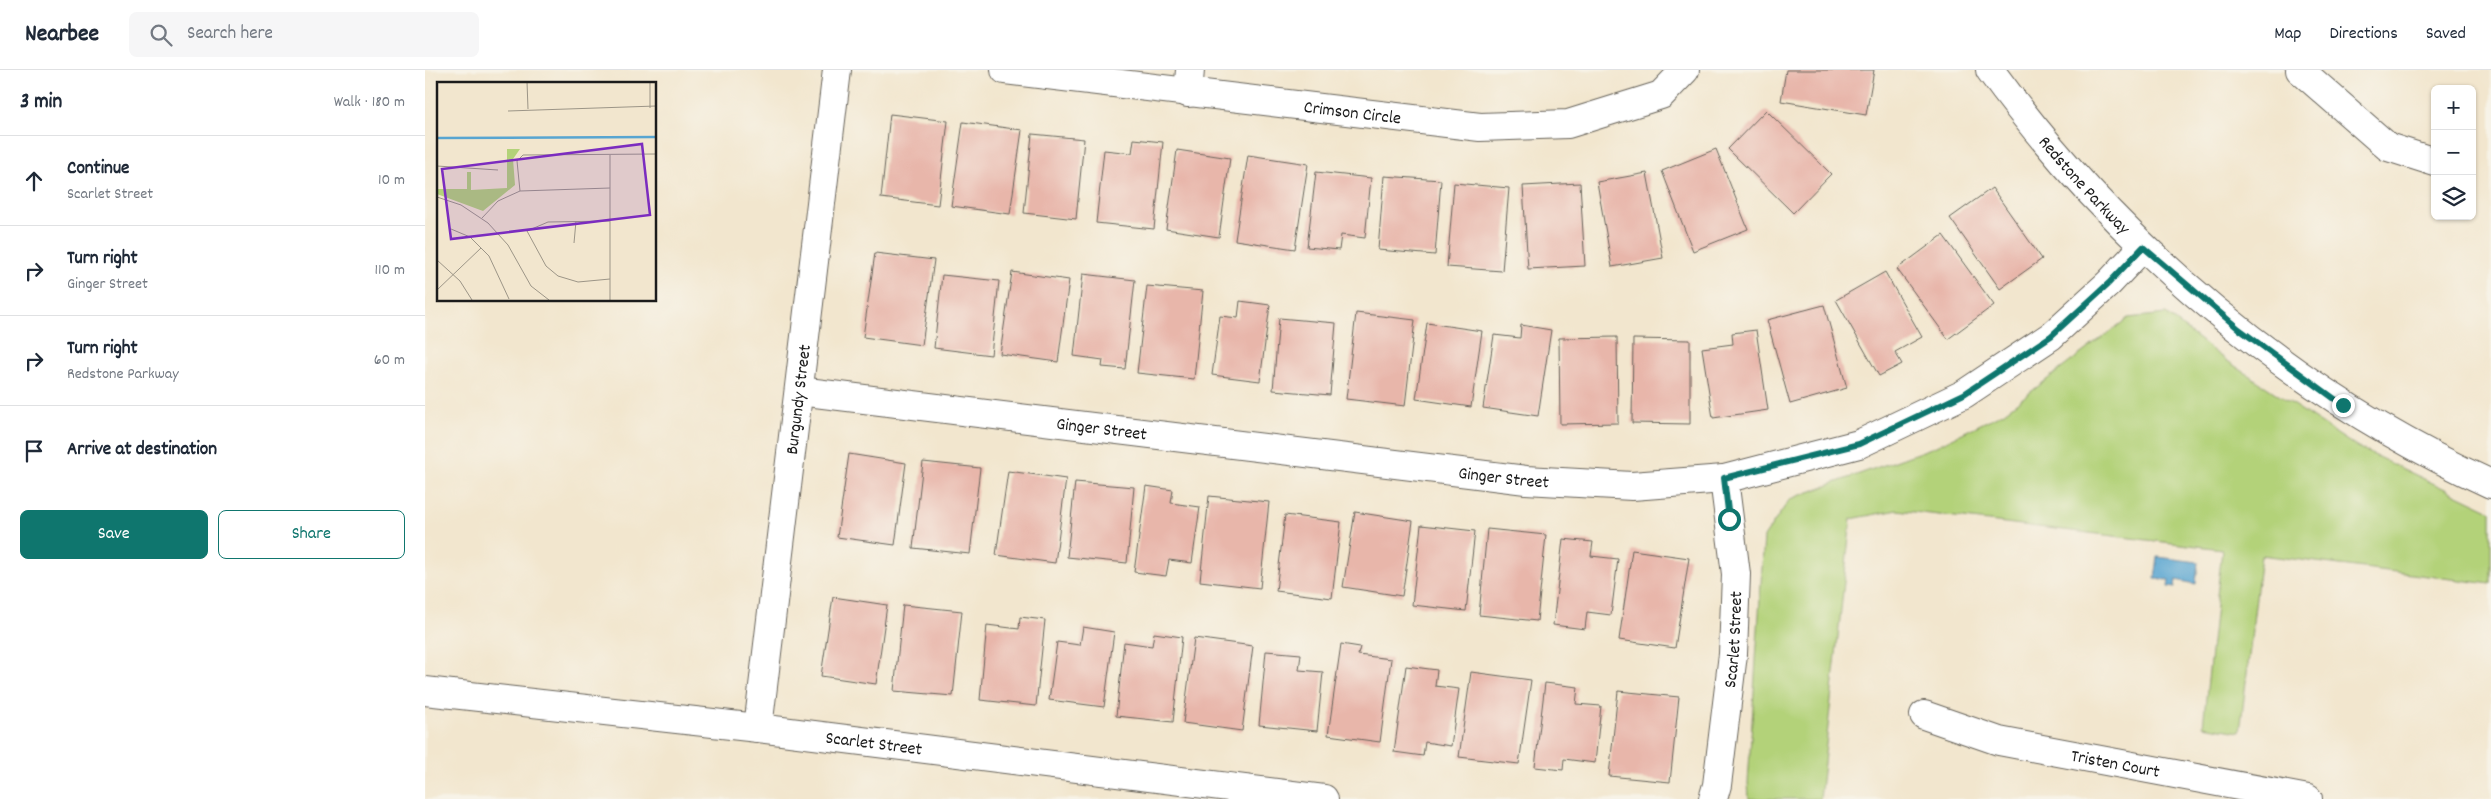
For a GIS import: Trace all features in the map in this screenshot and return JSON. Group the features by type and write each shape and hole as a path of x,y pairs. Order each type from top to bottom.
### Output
{"street":[{"name":"Burgundy Street","path":"758,728 837,70"},
{"name":"Crimson Circle","path":"1005,70 1189,82 1480,127 1568,124 1661,95 1685,70"},
{"name":"Redstone Parkway","path":"1990,70 2019,109 2088,192 2143,247 2239,329 2343,405 2400,438 2491,484"},
{"path":"2300,70 2388,147 2431,161"},
{"name":"Ginger Street","path":"799,391 1526,480 1632,486 1724,478 1859,444 1964,394 2051,336 2109,283 2143,247"},
{"name":"Scarlet Street","path":"1713,799 1717,785 1733,654 1736,574 1724,478"},
{"name":"Scarlet Street","path":"425,691 758,728 1324,799"},
{"name":"Tristen Court","path":"1924,715 1999,741 2308,799"}],"green space":[{"path":"2166,314 2220,356 2355,446 2491,511 2491,584 2261,555 2240,732 2203,726 2222,549 1897,510 1851,519 1820,799 1749,799 1748,783 1764,537 1790,499 1934,447 2003,413 2128,318"}],"water":[{"path":"2158,557 2198,562 2196,584 2176,580 2175,588 2168,587 2169,580 2155,579"}],"building":[{"path":"1786,70 1874,70 1866,115 1781,101"},
{"path":"1766,110 1831,174 1793,213 1728,149"},
{"path":"890,114 948,121 938,205 881,198"},
{"path":"963,122 1022,130 1010,214 951,206"},
{"path":"1032,134 1084,139 1076,219 1024,213"},
{"path":"1134,139 1163,142 1154,229 1096,223 1104,150 1132,153"},
{"path":"1716,149 1748,229 1693,251 1662,171"},
{"path":"1177,150 1230,158 1219,237 1166,229"},
{"path":"1248,155 1308,164 1295,249 1235,240"},
{"path":"1316,172 1371,178 1365,238 1341,235 1339,250 1307,247"},
{"path":"1647,173 1663,258 1612,267 1597,182"},
{"path":"1384,176 1441,180 1435,255 1378,250"},
{"path":"1454,183 1509,188 1502,271 1447,267"},
{"path":"1580,183 1585,266 1528,269 1523,186"},
{"path":"1992,188 2042,259 2000,289 1950,218"},
{"path":"1943,235 1994,305 1948,339 1897,269"},
{"path":"875,253 934,260 922,345 863,337"},
{"path":"1012,272 1069,280 1058,362 1000,354"},
{"path":"1885,272 1922,337 1895,352 1902,364 1879,376 1836,300"},
{"path":"1083,274 1135,280 1125,369 1102,367 1103,360 1074,356"},
{"path":"942,275 999,281 991,355 934,348"},
{"path":"1147,286 1203,291 1194,379 1137,373"},
{"path":"1240,301 1270,305 1260,381 1212,375 1220,316 1238,318"},
{"path":"1824,305 1847,388 1790,404 1767,320"},
{"path":"1356,313 1415,320 1405,406 1346,399"},
{"path":"1279,318 1336,323 1330,395 1273,390"},
{"path":"1427,323 1482,331 1471,407 1416,399"},
{"path":"1521,325 1551,330 1538,416 1483,408 1494,335 1520,338"},
{"path":"1756,330 1768,410 1713,418 1702,348 1733,344 1732,333"},
{"path":"1617,337 1618,423 1560,424 1559,338"},
{"path":"1633,339 1690,340 1690,424 1632,423"},
{"path":"849,454 906,463 895,545 837,537"},
{"path":"923,462 980,468 970,554 913,548"},
{"path":"1008,471 1066,479 1055,563 996,555"},
{"path":"1075,482 1134,487 1127,563 1067,557"},
{"path":"1146,486 1173,490 1171,503 1200,507 1192,563 1169,560 1166,576 1134,572"},
{"path":"1209,496 1269,502 1260,588 1200,581"},
{"path":"1355,512 1413,521 1402,596 1343,587"},
{"path":"1285,515 1341,522 1332,598 1276,591"},
{"path":"1421,525 1475,531 1466,611 1412,605"},
{"path":"1487,529 1546,535 1537,621 1479,615"},
{"path":"1563,539 1593,542 1591,556 1618,559 1611,615 1587,612 1585,629 1553,625"},
{"path":"1632,550 1689,558 1675,648 1619,640"},
{"path":"833,597 887,605 876,684 821,676"},
{"path":"903,605 962,611 953,696 894,691"},
{"path":"1020,617 1045,620 1036,706 980,700 987,625 1019,629"},
{"path":"1083,627 1114,632 1104,707 1049,700 1057,642 1080,645"},
{"path":"1154,633 1182,637 1173,722 1116,716 1124,642 1152,646"},
{"path":"1194,638 1253,646 1242,731 1183,723"},
{"path":"1341,644 1360,647 1358,655 1391,659 1380,742 1328,735"},
{"path":"1266,651 1301,654 1299,670 1323,672 1317,731 1259,725"},
{"path":"1406,666 1437,670 1435,686 1459,689 1451,746 1425,742 1423,756 1394,752"},
{"path":"1471,672 1531,680 1519,764 1459,757"},
{"path":"1545,683 1578,687 1576,704 1601,706 1595,763 1564,759 1563,770 1535,767"},
{"path":"1618,691 1679,697 1670,782 1609,776"}],"route":[{"path":"1729,519 1724,478 1859,444 1964,394 2051,336 2109,283 2143,247 2239,329 2343,405"}]}
